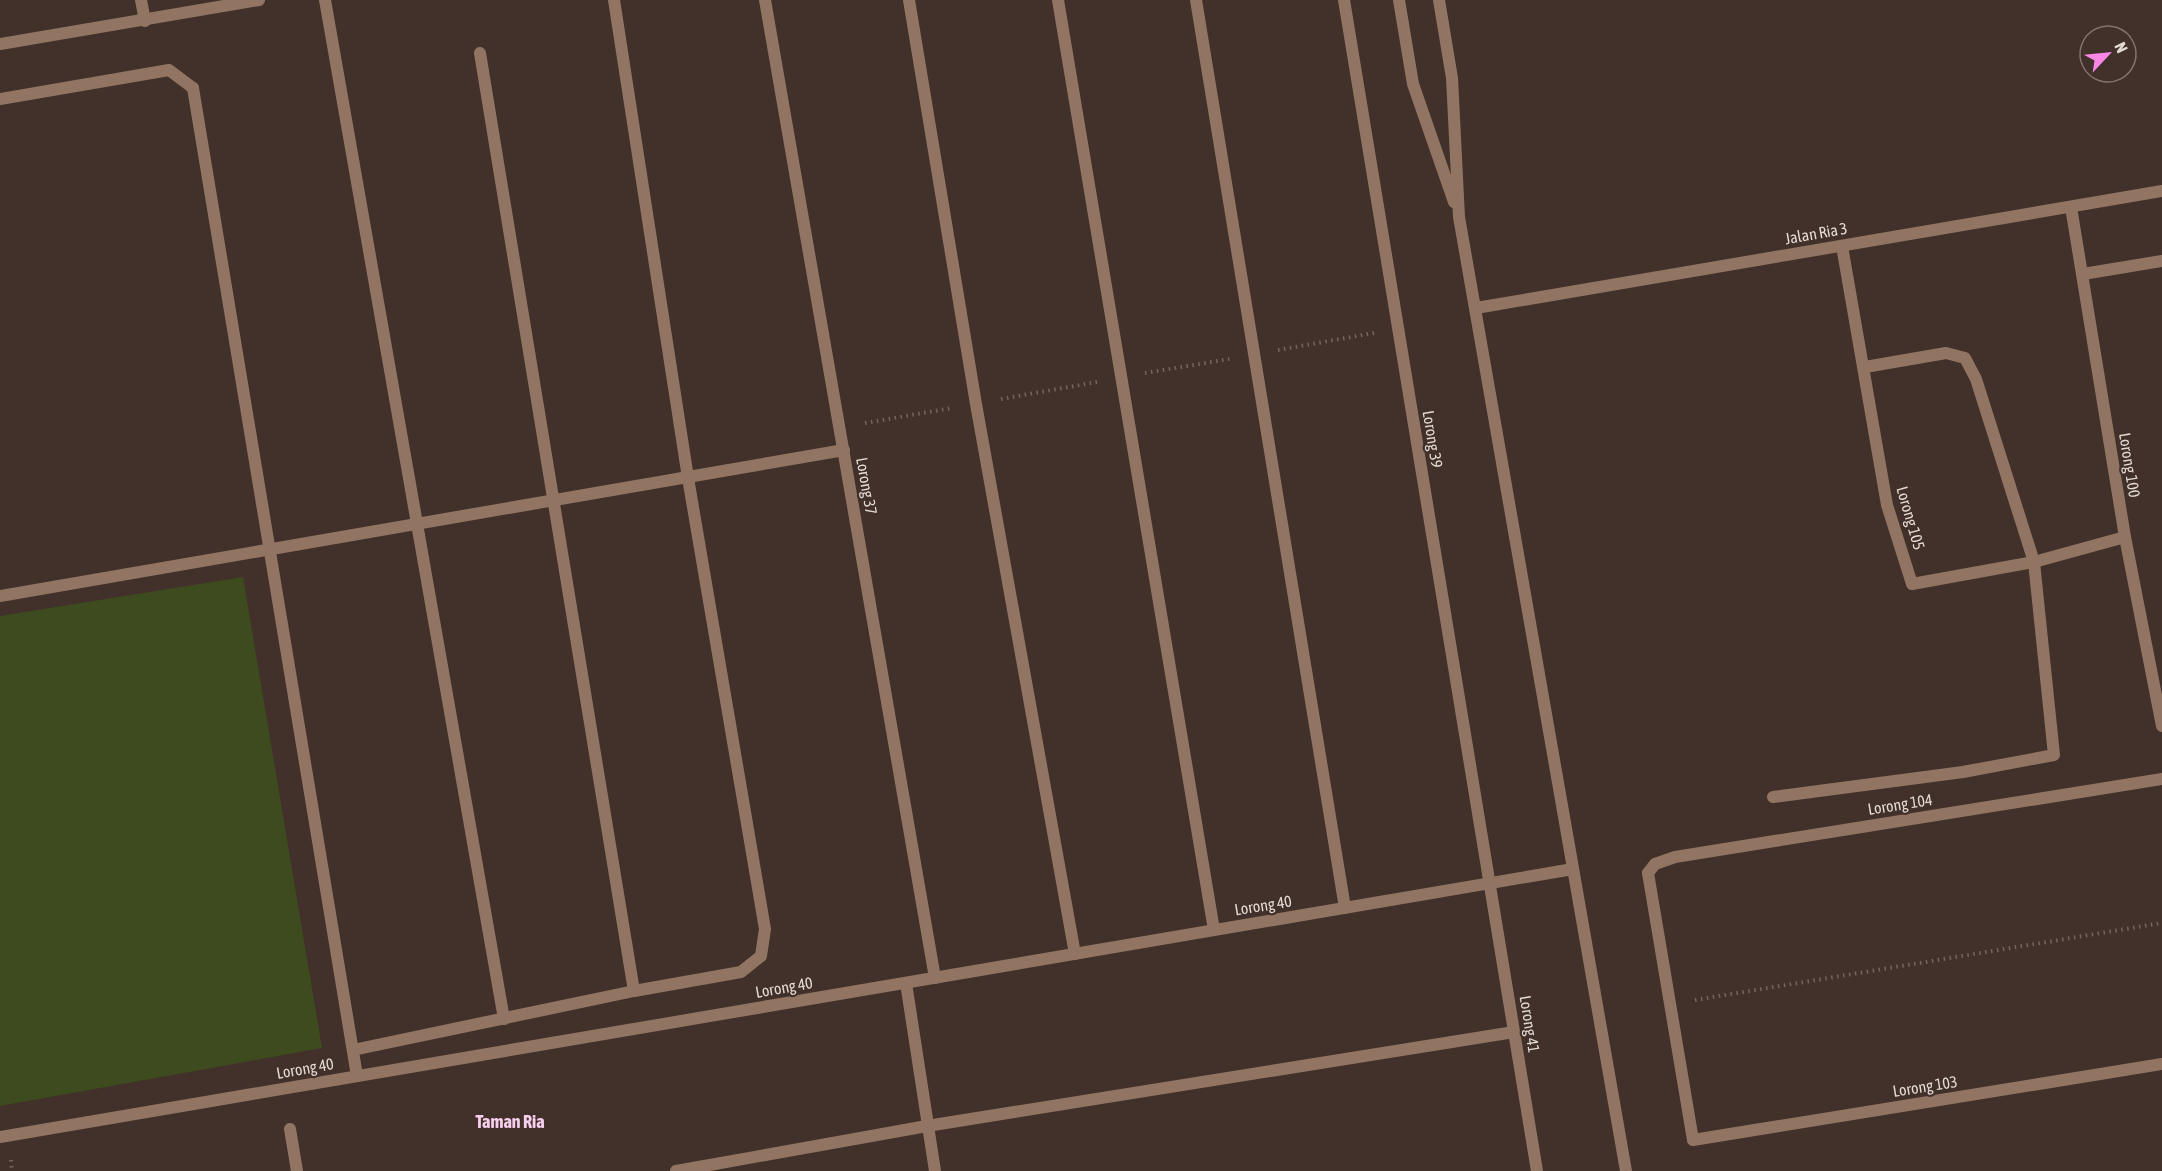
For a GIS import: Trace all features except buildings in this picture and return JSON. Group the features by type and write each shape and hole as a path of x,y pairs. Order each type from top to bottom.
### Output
{"street":[{"path":"141,0 145,21"},
{"path":"0,44 259,0"},
{"path":"325,0 504,1019"},
{"path":"354,1050 634,991 741,972 761,956 765,929 688,478 614,0"},
{"name":"Lorong 37","path":"765,0 935,978"},
{"path":"909,0 976,404 1075,954"},
{"path":"1058,0 1214,930"},
{"path":"1196,0 1345,908"},
{"name":"Lorong 39","path":"1344,0 1489,883"},
{"path":"1399,0 1413,84 1459,217"},
{"path":"1439,0 1452,78 1459,217 1626,1171"},
{"path":"480,53 634,991"},
{"path":"0,99 169,70 193,88 357,1076"},
{"name":"Jalan Ria 3","path":"1476,309 2162,191"},
{"name":"Lorong 100","path":"2071,207 2125,537 2162,726"},
{"name":"Lorong 105","path":"1842,246 1865,367 1887,505 1912,584 2034,562 2125,537"},
{"path":"2083,274 2162,261"},
{"path":"1773,797 1963,772 2054,755 2034,562 1976,379 1965,358 1946,353 1865,367"},
{"path":"0,594 844,450"},
{"name":"Lorong 104","path":"1670,1004 1648,873 1655,864 1675,857 2162,779"},
{"name":"Lorong 40","path":"0,1137 1573,868"},
{"name":"Lorong 41","path":"1489,883 1538,1171"},
{"path":"906,983 935,1171"},
{"name":"Lorong 103","path":"1670,1004 1693,1140 2162,1064"},
{"path":"676,1171 927,1126 1514,1032"},
{"path":"290,1129 297,1171"}],"path":[{"path":"1670,1004 2162,923"}],"green space":[{"path":"243,577 322,1048 0,1106 0,616"}],"district":[{"name":"Taman Ria","path":"510,1121"}]}
